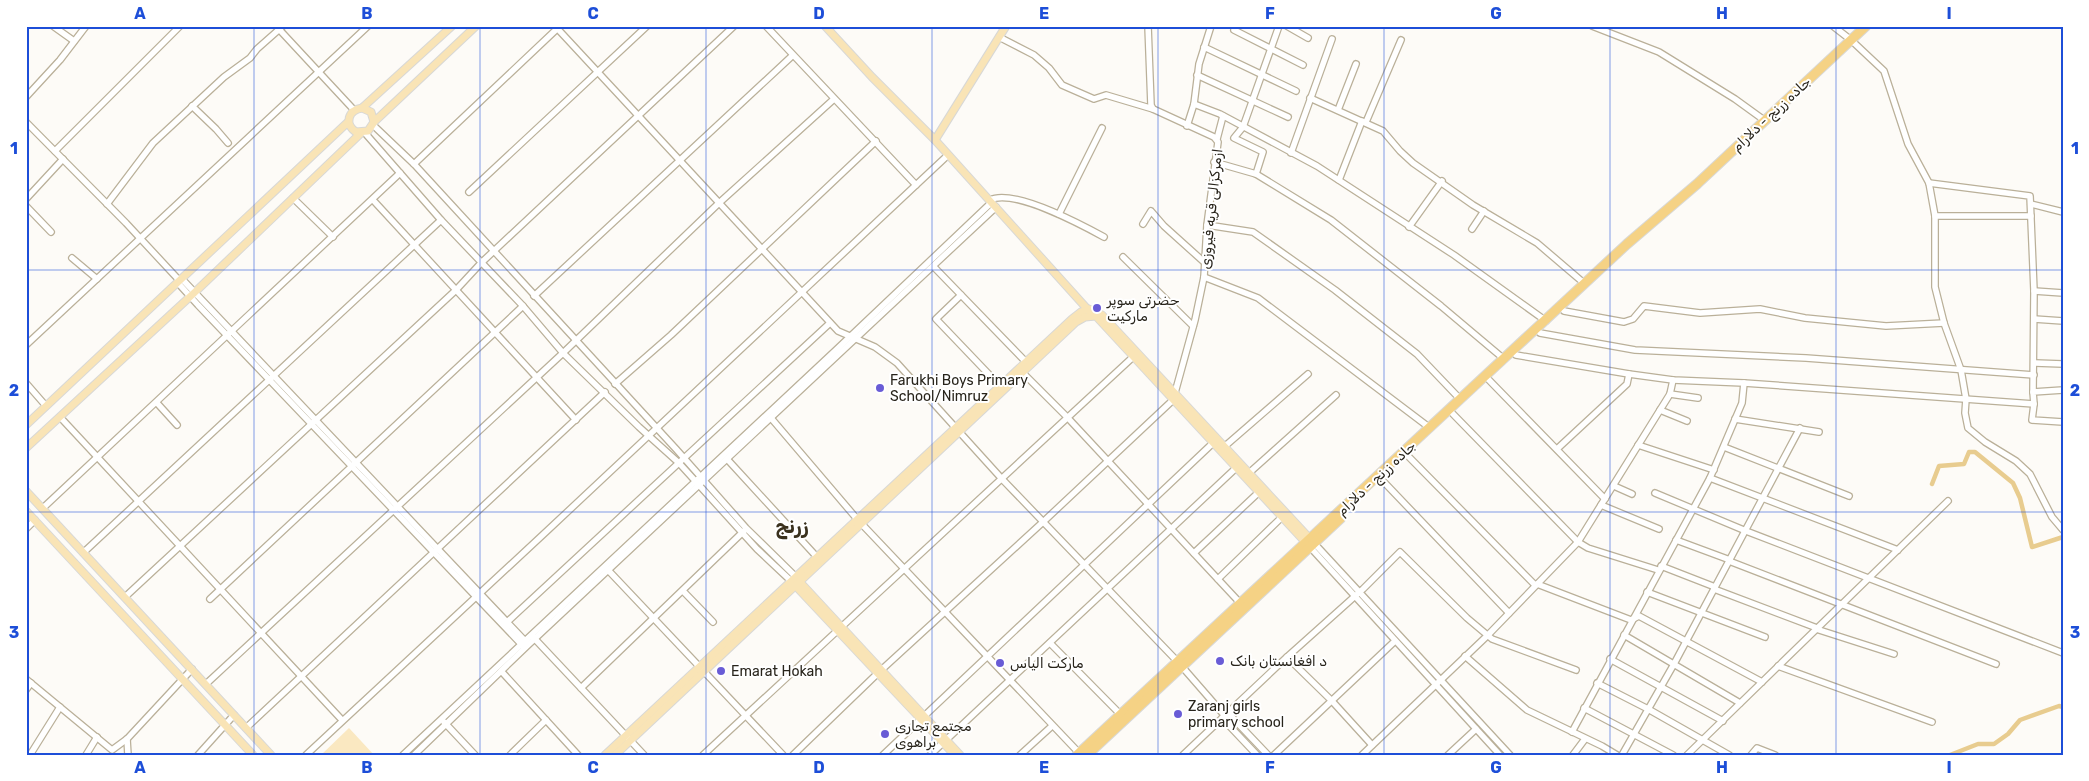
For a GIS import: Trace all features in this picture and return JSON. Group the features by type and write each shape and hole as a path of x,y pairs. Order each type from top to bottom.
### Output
{"highway":[{"name":"جاده زرنج - دلارام","path":"1310,542 1382,480 1516,356 1764,120 1866,26"},
{"name":"جاده زرنج - دلارام","path":"1081,754 1242,606 1460,399 1665,210 1676,203"},
{"name":"جاده زرنج - دلارام","path":"1081,754 1120,714 1180,664"}],"main road":[{"path":"26,425 348,122 354,110 362,108 452,26"},
{"path":"26,448 476,26"},
{"path":"825,26 872,78 993,203 1090,312 1249,473 1310,542"},
{"path":"934,140 1006,26"},
{"path":"362,108 371,112 374,123"},
{"path":"348,122 352,130 362,133"},
{"path":"958,429 1000,386 1021,371 1026,362 1072,319 1081,312 1102,315 1236,468 1282,517 1310,542"},
{"path":"605,755 628,738 1021,371 1090,312"},
{"path":"26,491 206,684 268,754"},
{"path":"26,511 253,755"},
{"path":"795,580 816,556 859,521"},
{"path":"795,580 839,629 960,755"},
{"path":"110,601 123,594"},
{"path":"615,755 628,738"},
{"path":"945,741 954,755"}],"street":[{"path":"53,26 74,41"},
{"path":"26,97 60,60 86,26"},
{"path":"55,151 180,26"},
{"path":"26,346 368,26"},
{"path":"469,192 647,26"},
{"path":"123,594 180,546 456,290 481,263 734,26"},
{"path":"766,26 792,56 876,141 916,185"},
{"path":"1148,26 1152,109"},
{"path":"1188,126 1194,104 1197,75 1204,47 1212,26"},
{"path":"1256,174 1263,152 1234,138 1242,127 1279,26"},
{"path":"1287,26 1308,38"},
{"path":"1592,26 1659,52 1735,99 1764,120"},
{"path":"1833,26 1884,71 1908,144 1929,183 1935,216 1935,287 1944,323 1961,370 1968,428 1985,442 2016,461 2030,474 2052,517 2063,530"},
{"path":"108,204 143,154 224,77 250,58 279,27 354,110"},
{"path":"414,164 558,27 838,331 875,347 897,363 1002,479 1180,664 1256,755"},
{"path":"1234,30 1303,65"},
{"name":"ازمرکزالی قریه فیروزی","path":"999,37 1034,55 1049,68 1059,83 1067,87 1094,99 1106,95 1152,109 1217,139 1207,225 1204,277 1174,397"},
{"path":"1292,153 1332,39"},
{"path":"1339,180 1401,40"},
{"path":"1204,47 1296,90"},
{"path":"534,296 792,56"},
{"path":"1338,110 1356,64"},
{"path":"1197,75 1288,117"},
{"path":"206,684 576,341 719,203 834,98"},
{"path":"1310,98 1383,131 1406,157 1484,211 1537,243 1585,284"},
{"path":"1194,104 1223,116 1339,180 1454,255 1546,320"},
{"path":"192,106 228,143"},
{"path":"1217,139 1223,116"},
{"path":"26,122 108,204 524,644"},
{"path":"374,123 495,251 534,296 657,428 684,458 697,478"},
{"path":"1059,214 1102,128"},
{"path":"362,133 523,306 563,353 649,436 697,478 744,530 795,580"},
{"path":"615,384 762,250 876,141"},
{"path":"306,755 948,155"},
{"path":"26,199 63,159"},
{"path":"1214,162 1256,174 1331,220 1441,306 1504,359"},
{"path":"43,508 400,174"},
{"path":"1409,227 1442,181"},
{"path":"1929,183 2028,195 2031,198 2035,363 2032,420 2063,423"},
{"path":"403,755 441,718 608,570 857,339 933,266 998,197 1030,204 1059,214 1104,237"},
{"path":"293,198 333,237"},
{"path":"373,200 576,420"},
{"path":"533,637 697,478 993,203"},
{"path":"2031,204 2063,212"},
{"path":"26,206 52,232"},
{"path":"1143,224 1151,211 1164,226 1204,262"},
{"path":"1472,229 1484,211"},
{"path":"1935,216 2031,216"},
{"path":"84,552 441,220"},
{"path":"1207,225 1252,232 1335,290 1417,354 1460,399"},
{"path":"1123,257 1193,326"},
{"path":"72,258 97,279"},
{"path":"933,266 1026,362"},
{"path":"1204,277 1258,298 1430,428"},
{"path":"2034,291 2063,293"},
{"path":"961,295 936,319 1000,386"},
{"path":"210,599 523,306"},
{"path":"1564,311 1624,322 1633,319 1644,306 1700,313 1760,309 1805,318 1886,326 1944,323"},
{"path":"2034,319 2063,321"},
{"path":"506,623 830,323"},
{"path":"1540,333 1635,350 1806,358 2034,375"},
{"path":"1516,356 1673,380 1744,383 2034,404"},
{"path":"703,755 904,567 1002,479 1067,416 1133,357"},
{"path":"2035,363 2063,364"},
{"path":"1021,371 1067,416 1242,606"},
{"path":"1224,447 1308,374"},
{"path":"1556,449 1627,384 1629,374"},
{"path":"1489,380 1606,499"},
{"path":"1362,755 1488,636 1578,542 1670,394 1673,380"},
{"path":"1572,732 1714,470 1742,403 1744,383"},
{"path":"27,387 46,406"},
{"path":"2033,392 2063,390"},
{"path":"246,728 302,678 605,392"},
{"path":"1670,394 1698,398"},
{"path":"1249,473 1336,395"},
{"path":"793,755 880,671 1043,522 1174,397"},
{"path":"157,403 177,425"},
{"path":"1660,410 1688,421"},
{"path":"1453,414 1578,542 1588,548 1660,568 1817,628 1894,654"},
{"path":"60,417 342,720"},
{"path":"771,418 859,521 986,657 1081,754"},
{"path":"1735,419 1819,432"},
{"path":"1622,755 1636,734 1800,428"},
{"path":"883,755 1213,442"},
{"path":"1638,445 1714,470"},
{"path":"1724,447 1849,496"},
{"path":"1407,455 1536,585 1631,620 1639,616 1762,682"},
{"path":"727,460 816,556"},
{"path":"930,755 1172,531 1236,468"},
{"path":"1710,478 1898,550"},
{"path":"1382,480 1509,613"},
{"path":"1614,486 1632,494"},
{"path":"1194,553 1259,492"},
{"path":"1655,493 2063,653"},
{"path":"1687,755 1948,501"},
{"path":"1601,505 1660,528"},
{"path":"1218,579 1282,517"},
{"path":"26,529 35,520"},
{"path":"581,688 744,530"},
{"path":"1676,540 1996,664"},
{"path":"1310,542 1360,592 1510,755"},
{"path":"1310,542 1354,598 1500,755"},
{"path":"1182,755 1287,657 1354,598 1400,552 1467,618 1492,639 1576,670"},
{"path":"608,570 783,755"},
{"path":"683,591 713,622"},
{"path":"1647,592 1766,637"},
{"path":"478,595 524,644"},
{"path":"1624,636 1740,703"},
{"path":"533,637 644,755"},
{"path":"1274,755 1395,641"},
{"path":"1050,643 1120,714"},
{"path":"414,755 502,672 524,644"},
{"path":"1465,656 1527,710 1617,755"},
{"path":"1287,657 1332,700 1372,745"},
{"path":"1610,659 1723,721"},
{"path":"1778,666 1932,722"},
{"path":"26,690 29,681 112,750 127,739 192,669"},
{"path":"502,672 578,755"},
{"path":"1597,684 1648,709 1729,755"},
{"path":"30,755 60,707"},
{"path":"1584,708 1673,755"},
{"path":"198,755 234,715"},
{"path":"1225,716 1268,755"},
{"path":"441,718 475,755"},
{"path":"510,755 546,720"},
{"path":"1020,755 1052,726"},
{"path":"1448,755 1476,728"},
{"path":"86,755 96,737"},
{"path":"127,739 128,755"},
{"path":"1572,755 1585,739"},
{"path":"1750,755 1757,748 1775,755"}],"shaded area":[{"path":"349,728 374,755 321,755"}],"waterway":[{"path":"1932,484 1939,466 1964,464 1969,452 1975,452 2013,483 2020,498 2032,547 2063,537"},
{"path":"1950,755 1978,744 1994,744 2008,734 2020,720 2059,706 2063,707"}],"place":[{"name":"حضرتی سوپر مارکیت","path":"1097,308"},
{"name":"Farukhi Boys Primary School/Nimruz","path":"880,388"},
{"name":"د افغانستان بانک","path":"1220,661"},
{"name":"مارکت الیاس","path":"1000,663"},
{"name":"Emarat Hokah","path":"721,671"},
{"name":"Zaranj girls primary school","path":"1178,714"},
{"name":"مجتمع تجاری براهوی","path":"885,734"}],"district":[{"name":"زرنج","path":"792,526"}]}
